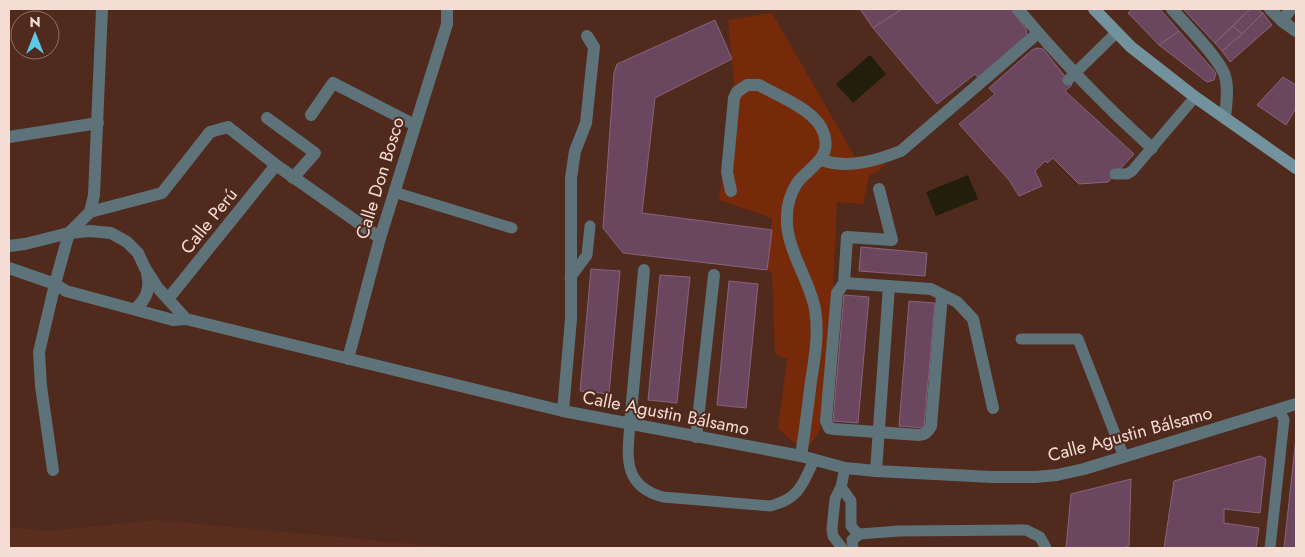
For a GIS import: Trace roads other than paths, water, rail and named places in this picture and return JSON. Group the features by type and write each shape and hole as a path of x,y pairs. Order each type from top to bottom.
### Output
{"main road":[{"path":"1094,9 1131,47 1195,97 1296,168"}],"street":[{"path":"90,212 94,195 102,9"},
{"name":"Calle Don Bosco","path":"348,359 380,238 447,24 447,9"},
{"path":"1018,9 1072,77 1152,148"},
{"path":"1172,9 1219,63 1225,74 1227,87 1225,118"},
{"path":"1270,9 1296,31"},
{"path":"1282,21 1291,9"},
{"path":"821,160 847,164 878,160 901,151 1038,32"},
{"path":"563,411 571,319 571,178 575,151 586,123 594,47 587,36"},
{"path":"311,115 333,83 415,125"},
{"path":"731,191 727,172 734,98 737,92 747,85 760,85 796,103 821,126 826,144 821,160 797,184 789,199 786,217 792,249 815,309 817,342 801,456"},
{"path":"267,118 315,153 293,178"},
{"path":"9,137 98,123"},
{"path":"53,470 41,386 39,352 54,284 68,233 90,212 162,194 210,132 228,127 293,178 380,238"},
{"name":"Calle Perú","path":"168,299 276,165"},
{"path":"879,189 892,240 848,237 844,283 837,293 827,423 832,429 919,435 923,435 929,430 931,426 942,295"},
{"path":"9,246 68,233 90,231 110,233 127,242 138,253 148,277 147,295 135,309"},
{"name":"Calle Agustin Bálsamo","path":"9,268 66,290 173,320 186,319 563,411 801,456 845,468 992,477 1057,475 1084,469 1296,404"},
{"path":"144,268 157,287 186,319"},
{"path":"630,424 644,270"},
{"path":"696,437 714,275"},
{"path":"844,283 931,289 957,302 973,319 993,408"},
{"path":"876,471 889,286"}],"lane":[{"path":"1072,77 1117,32"},
{"path":"1116,174 1127,174 1132,170 1195,97"},
{"path":"394,192 512,228"},
{"path":"570,278 587,255 590,226"},
{"path":"1021,339 1078,339 1124,457"},
{"path":"1270,548 1284,420 1279,409"},
{"path":"630,424 628,458 632,476 645,490 663,497 770,506 782,503 793,497 801,487 814,460"},
{"path":"842,548 833,536 832,529 835,499 842,487 845,468"},
{"path":"842,487 851,501 850,526 860,534"},
{"path":"853,548 852,540 860,534 899,531 1026,530 1040,537 1046,548"}]}
